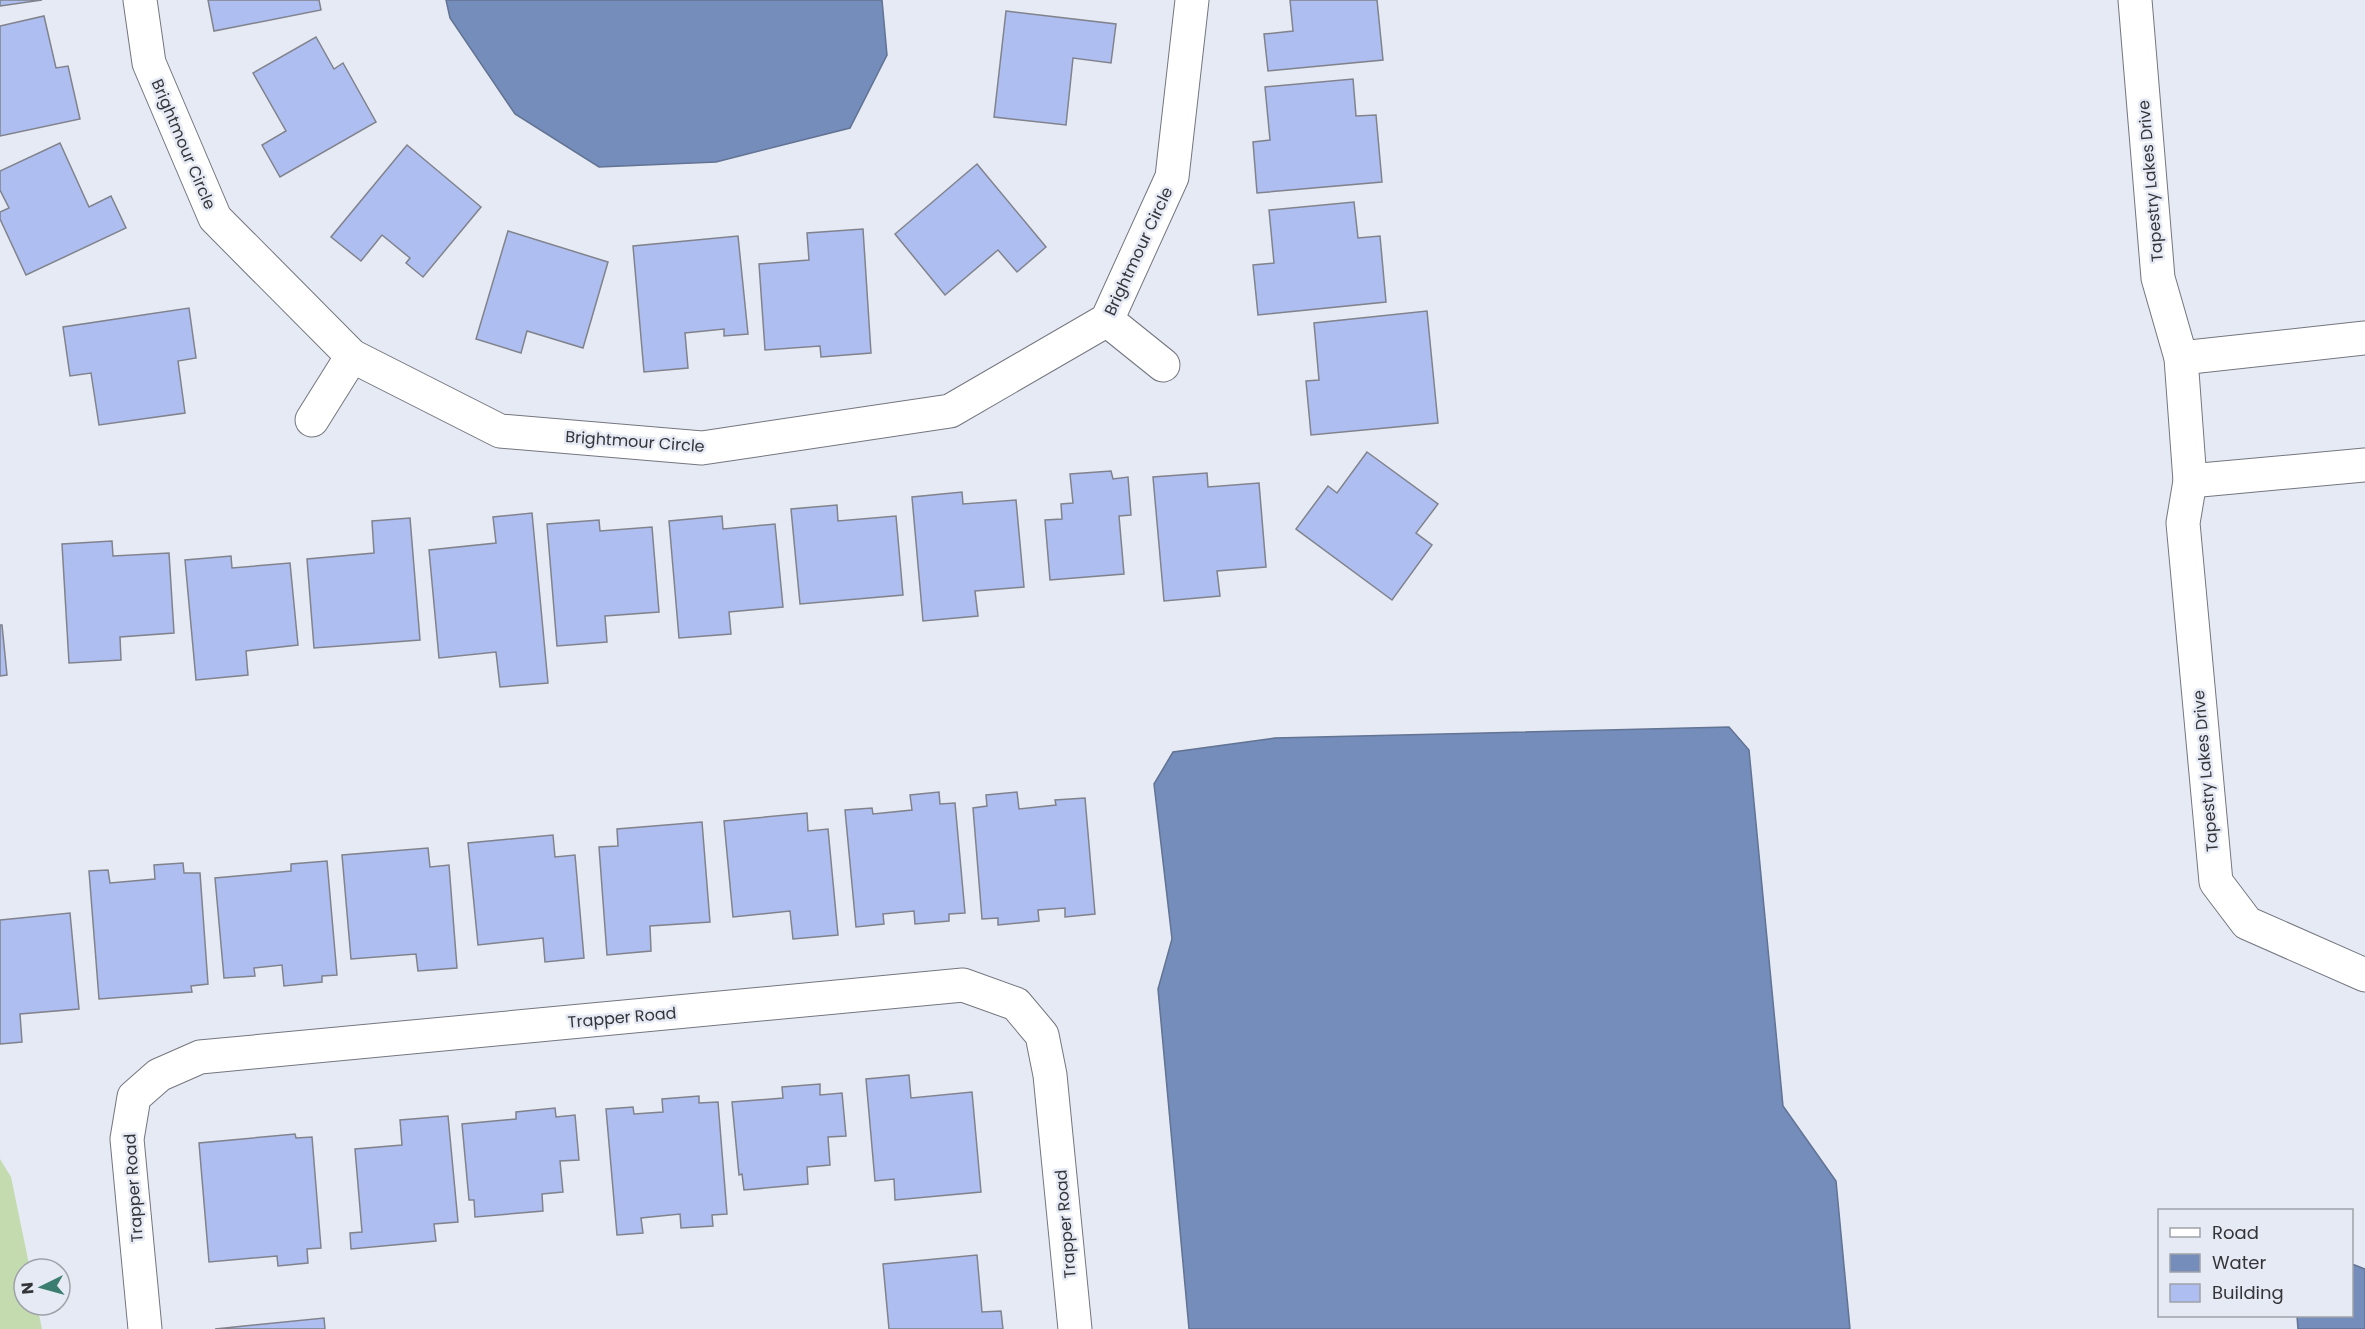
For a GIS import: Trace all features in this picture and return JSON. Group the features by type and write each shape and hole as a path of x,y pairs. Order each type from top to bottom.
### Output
{"street":[{"name":"Brightmour Circle","path":"140,0 149,63 215,218 352,356 500,430 702,448 950,411 1107,320 1172,177 1192,0"},
{"name":"Tapestry Lakes Drive","path":"2136,0 2158,278 2181,358 2190,481 2183,523 2216,882 2247,923 2365,975"},
{"path":"1107,320 1163,365"},
{"path":"2181,358 2365,338"},
{"path":"312,420 352,356"},
{"path":"2190,481 2365,465"},
{"name":"Trapper Road","path":"145,1329 127,1139 134,1097 159,1075 200,1057 963,985 1016,1004 1042,1035 1050,1076 1075,1329"}],"green space":[{"path":"0,1159 11,1177 28,1257 12,1257 12,1317 40,1317 42,1329 0,1329"}],"water":[{"path":"446,0 882,0 887,55 850,128 716,162 599,167 515,114 450,18"},
{"path":"1729,727 1749,750 1783,1106 1836,1181 1850,1329 1189,1329 1158,989 1172,939 1154,784 1173,752 1275,738"},
{"path":"2353,1264 2365,1269 2365,1329 2298,1329 2297,1317 2353,1317"}],"building":[{"path":"0,0 42,0 0,6"},
{"path":"208,0 319,0 321,10 214,31"},
{"path":"1290,0 1377,0 1383,60 1268,71 1264,34 1293,31"},
{"path":"1006,11 1116,24 1111,63 1073,58 1066,125 994,117"},
{"path":"44,16 56,68 68,66 80,119 0,136 0,26"},
{"path":"316,37 334,69 343,63 376,122 280,177 262,145 286,131 253,73"},
{"path":"1353,79 1356,116 1376,115 1382,182 1257,193 1253,142 1270,140 1265,87"},
{"path":"60,143 89,207 111,196 126,228 26,275 0,219 0,212 9,208 0,190 0,171"},
{"path":"407,145 481,207 423,277 406,263 410,258 382,235 361,261 331,237"},
{"path":"977,164 1046,247 1017,272 998,250 945,295 895,234"},
{"path":"1354,202 1358,238 1380,236 1386,302 1258,315 1253,265 1274,263 1269,210"},
{"path":"863,229 871,353 821,357 820,346 765,350 759,264 809,260 807,233"},
{"path":"508,231 608,262 583,348 527,331 521,353 476,339"},
{"path":"738,236 748,334 724,336 724,329 685,333 688,368 644,372 633,246"},
{"path":"189,308 196,358 178,361 185,413 99,425 91,373 70,376 63,327"},
{"path":"1427,311 1438,423 1311,435 1306,381 1319,380 1314,323"},
{"path":"1367,452 1438,504 1416,533 1432,545 1392,600 1296,529 1328,486 1337,493"},
{"path":"1111,471 1113,479 1128,477 1131,515 1119,516 1124,574 1050,580 1045,520 1062,519 1061,504 1073,503 1070,474"},
{"path":"1207,473 1208,487 1259,483 1266,567 1217,571 1220,596 1164,601 1153,477"},
{"path":"962,492 963,504 1016,500 1024,587 975,591 978,616 923,621 912,497"},
{"path":"837,505 838,521 896,516 903,595 800,604 791,509"},
{"path":"532,513 548,683 500,687 496,652 439,658 429,550 496,543 493,517"},
{"path":"722,516 723,529 775,524 783,607 729,612 731,634 679,638 669,521"},
{"path":"410,518 420,640 314,648 307,559 374,553 372,521"},
{"path":"599,520 600,531 652,527 659,612 605,616 607,642 557,646 547,524"},
{"path":"112,541 113,556 169,553 174,633 120,637 121,660 69,663 62,544"},
{"path":"231,556 232,568 290,563 298,645 246,651 248,675 196,680 185,560"},
{"path":"0,625 2,625 7,675 0,676"},
{"path":"939,792 940,804 955,803 965,913 949,914 949,921 915,924 914,911 883,914 884,924 856,927 845,810 872,808 873,814 912,810 910,795"},
{"path":"1017,792 1019,809 1056,805 1055,800 1085,798 1095,914 1065,917 1065,908 1038,910 1039,921 998,925 998,918 982,919 973,808 987,806 986,795"},
{"path":"807,813 808,831 828,829 838,935 793,939 790,911 733,917 724,821"},
{"path":"702,822 710,922 650,926 651,951 607,955 599,847 618,846 617,829"},
{"path":"553,835 555,857 575,855 584,958 545,962 543,938 478,945 468,843"},
{"path":"428,848 430,867 449,865 457,968 418,971 416,954 351,959 342,855"},
{"path":"327,861 337,975 322,976 322,982 284,986 282,965 254,968 255,976 224,978 215,878 291,871 291,864"},
{"path":"183,863 184,873 200,873 208,984 191,986 192,992 99,999 89,871 108,870 110,883 155,879 154,865"},
{"path":"70,913 79,1009 20,1014 22,1042 0,1044 0,920"},
{"path":"909,1075 911,1098 972,1092 981,1192 895,1200 894,1179 875,1181 866,1079"},
{"path":"820,1084 820,1095 842,1093 846,1136 828,1137 830,1165 807,1167 808,1184 744,1190 742,1174 739,1175 732,1102 783,1098 782,1087"},
{"path":"699,1096 699,1103 718,1102 727,1214 712,1215 713,1226 681,1228 680,1214 641,1218 643,1233 617,1235 606,1109 633,1107 634,1114 663,1112 662,1099"},
{"path":"555,1108 556,1117 575,1115 579,1160 560,1161 563,1192 542,1194 543,1211 475,1217 474,1200 469,1200 462,1124 516,1119 516,1112"},
{"path":"448,1116 458,1222 434,1224 436,1241 351,1249 350,1233 362,1232 355,1149 402,1145 400,1120"},
{"path":"295,1134 296,1138 312,1137 321,1248 307,1249 308,1263 278,1266 277,1256 209,1262 199,1143"},
{"path":"977,1255 982,1312 1001,1311 1003,1329 889,1329 883,1264"},
{"path":"324,1318 325,1329 215,1329"}]}
